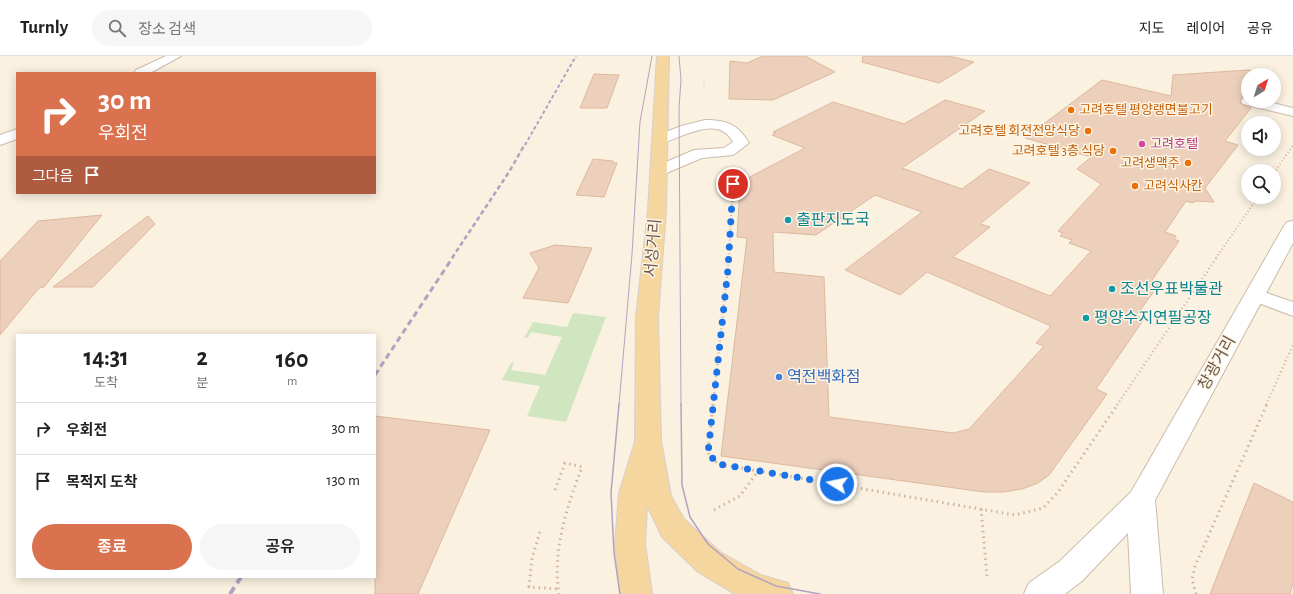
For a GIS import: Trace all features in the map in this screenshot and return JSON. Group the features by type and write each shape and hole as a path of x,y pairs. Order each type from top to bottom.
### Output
{"main road":[{"path":"142,72 175,56"},
{"name":"서성거리","path":"648,441 647,317 657,211 663,56"},
{"path":"1277,108 1293,112"},
{"path":"658,171 699,153 728,152 741,143 733,131 716,125 696,125 659,140"},
{"path":"0,141 16,133"},
{"name":"창광거리","path":"1040,594 1071,571 1141,500 1293,226"},
{"path":"1255,295 1293,309"},
{"path":"636,594 630,544 633,493 648,441"},
{"path":"648,441 657,497 673,528 709,562 754,588 777,594"},
{"path":"1141,500 1147,594"}],"path":[{"path":"704,82 704,92"},
{"path":"1280,164 1293,145"},
{"path":"733,184 728,269 708,453 718,464 1014,515 1043,508 1058,492 1253,204"},
{"path":"1196,594 1192,579 1195,566 1293,345"},
{"path":"555,490 565,463 582,466 572,493 557,562 559,594"},
{"path":"714,510 740,496 746,490 758,471"},
{"path":"981,510 987,576"},
{"path":"540,532 532,558 529,587 558,589"}],"green space":[{"path":"573,313 606,317 566,422 527,416 540,386 502,380 511,363 514,363 511,370 545,375 562,337 531,332 528,338 524,338 533,322 567,327"}],"building":[{"path":"763,56 805,56 835,72 773,100 729,99 730,61 747,63"},
{"path":"863,56 949,56 974,62 939,83 862,62"},
{"path":"1241,70 1241,108 1251,108 1245,116 1241,116 1241,121 1225,141 1238,145 1205,188 1214,202 1195,201 1193,203 1186,201 1165,232 1176,236 1174,239 1179,241 1152,280 1160,283 1136,316 1144,319 1096,389 1107,394 1049,475 1038,483 1022,489 1004,492 984,492 721,456 747,238 737,237 740,188 742,184 750,177 805,148 772,135 776,133 773,132 833,102 904,124 945,100 985,111 902,168 962,189 989,169 1030,183 980,224 990,227 953,257 1050,296 1091,251 1069,243 1072,240 1060,236 1063,233 1058,231 1101,184 1077,169 1091,157 1025,138 1102,80 1171,96 1173,75","holes":["875,195 922,212 845,270 900,295 927,272 1051,326 1036,343 1044,346 969,429 953,433 829,417 824,277 774,272 773,232 816,235"]},
{"path":"594,74 619,75 607,108 580,108"},
{"path":"593,159 613,161 613,163 617,163 604,197 576,195"},
{"path":"102,215 44,287 39,288 0,335 0,261 38,221"},
{"path":"148,216 155,224 93,287 53,287"},
{"path":"555,245 592,248 568,303 523,298 539,268 530,253"},
{"path":"376,416 490,430 418,594 375,594"},
{"path":"1254,483 1293,502 1293,583 1290,594 1210,594"}],"tram line":[{"path":"619,405 632,254 640,122 652,56"},
{"path":"679,56 681,80 679,108 681,405"},
{"path":"619,404 611,493 614,553 620,594"},
{"path":"681,404 682,485 690,517 708,544 738,569 776,586 820,594"}],"railway":[{"path":"525,145 576,56"},
{"path":"452,258 509,172 525,144"},
{"path":"376,373 453,257"},
{"path":"230,594 240,578"}],"place":[{"name":"고려호텔 평양랭면불고기","path":"1071,110"},
{"name":"고려호텔 회전전망식당","path":"1088,131"},
{"name":"고려호텔","path":"1142,144"},
{"name":"고려호텔 3층 식당","path":"1113,151"},
{"name":"고려생맥주","path":"1188,163"},
{"name":"고려식사칸","path":"1135,186"},
{"name":"출판지도국","path":"788,220"},
{"name":"조선우표박물관","path":"1112,289"},
{"name":"평양수지연필공장","path":"1086,318"},
{"name":"역전백화점","path":"779,377"}],"route":[{"path":"733,184 728,269 708,453 718,464 837,484"}]}
